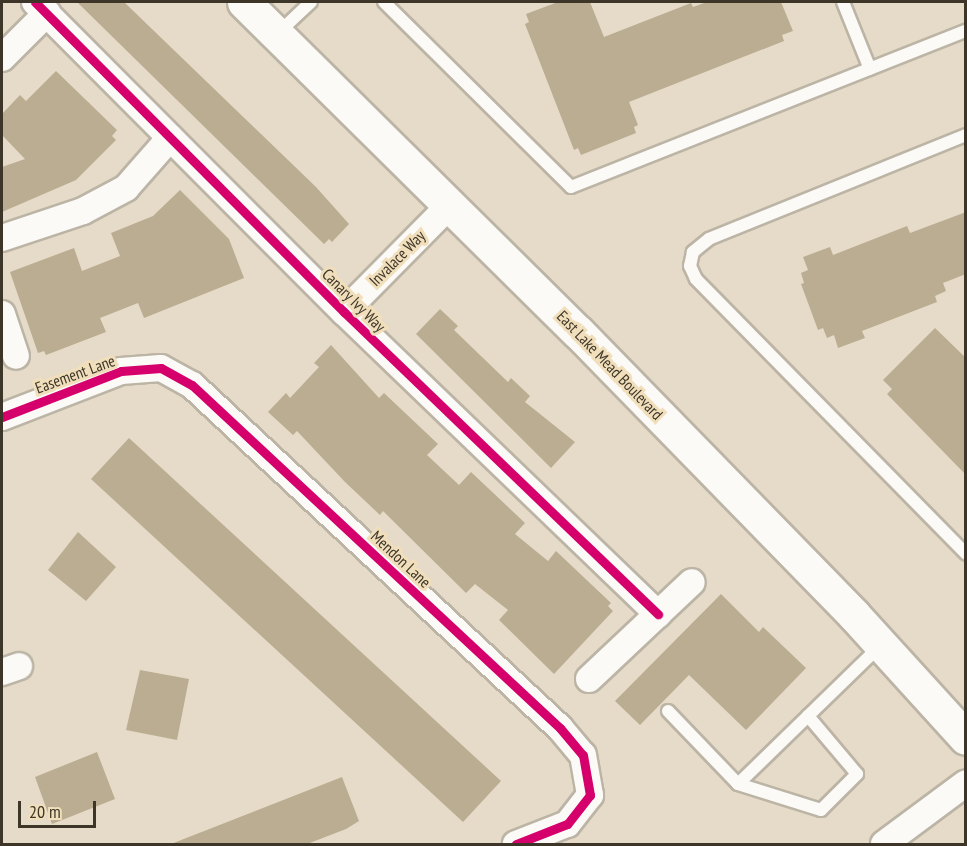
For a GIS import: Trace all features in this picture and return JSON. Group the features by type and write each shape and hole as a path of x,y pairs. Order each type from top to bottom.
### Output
{"main road":[{"name":"East Lake Mead Boulevard","path":"244,2 450,205 881,645 966,738"}],"street":[{"path":"2,58 41,7"},
{"name":"Canary Ivy Way","path":"41,7 344,312 658,614"},
{"path":"2,238 83,211 126,188 170,138"},
{"name":"Invalace Way","path":"344,312 450,205"},
{"path":"2,314 16,356"},
{"name":"Easement Lane","path":"2,417 121,371 161,369"},
{"name":"Mendon Lane","path":"161,369 192,385 560,728 583,755 590,795 567,824 516,844"},
{"path":"589,679 693,582"},
{"path":"884,844 966,783"}],"lane":[{"path":"277,33 311,2"},
{"path":"384,2 571,187 966,31"},
{"path":"843,2 870,69"},
{"path":"966,135 709,239 693,252 690,266 696,279 966,554"},
{"path":"738,784 881,645"},
{"path":"668,711 738,784 820,810 858,774 808,716"}],"building":[{"path":"77,2 124,2 316,187 349,224 332,242 329,239 324,244"},
{"path":"558,2 590,2 604,37 691,3 693,7 707,2 781,2 793,31 782,35 784,41 629,102 638,125 634,127 636,133 581,155 578,148 574,150 525,24 529,22 526,14"},
{"path":"56,71 117,130 112,136 116,140 76,180 2,212 2,167 25,159 2,135 2,114 20,95 26,101"},
{"path":"180,190 229,239 244,278 144,318 138,303 100,318 106,332 46,355 44,351 38,353 10,272 74,248 82,271 120,256 111,233 153,216"},
{"path":"966,212 966,274 943,283 946,291 935,296 937,302 862,331 865,338 838,348 834,335 827,338 823,328 818,330 801,284 804,283 801,273 808,270 803,257 830,247 833,255 907,226 910,233"},
{"path":"440,309 458,326 454,330 508,382 511,378 530,396 525,402 575,442 551,468 416,334"},
{"path":"935,328 966,358 966,475 887,394 892,389 883,380"},
{"path":"331,345 379,398 384,393 438,444 427,455 459,485 471,472 525,523 515,534 548,561 556,551 611,603 608,606 613,611 554,674 499,620 508,610 475,584 466,593 383,511 380,515 345,482 297,431 293,435 268,412 286,393 290,398 319,367 314,363"},
{"path":"129,438 501,781 463,822 91,479"},
{"path":"78,532 116,567 86,601 48,570"},
{"path":"721,594 759,632 763,627 806,668 746,730 689,675 640,725 615,701"},
{"path":"140,670 189,679 177,740 126,730"},
{"path":"97,752 115,799 52,824 35,777"},
{"path":"342,777 359,821 346,829 307,844 171,844"}],"cycle path":[{"path":"35,2 344,312 658,614"},
{"path":"2,417 121,371 161,368 192,385 560,728 583,755 590,795 567,824 516,844"}]}
